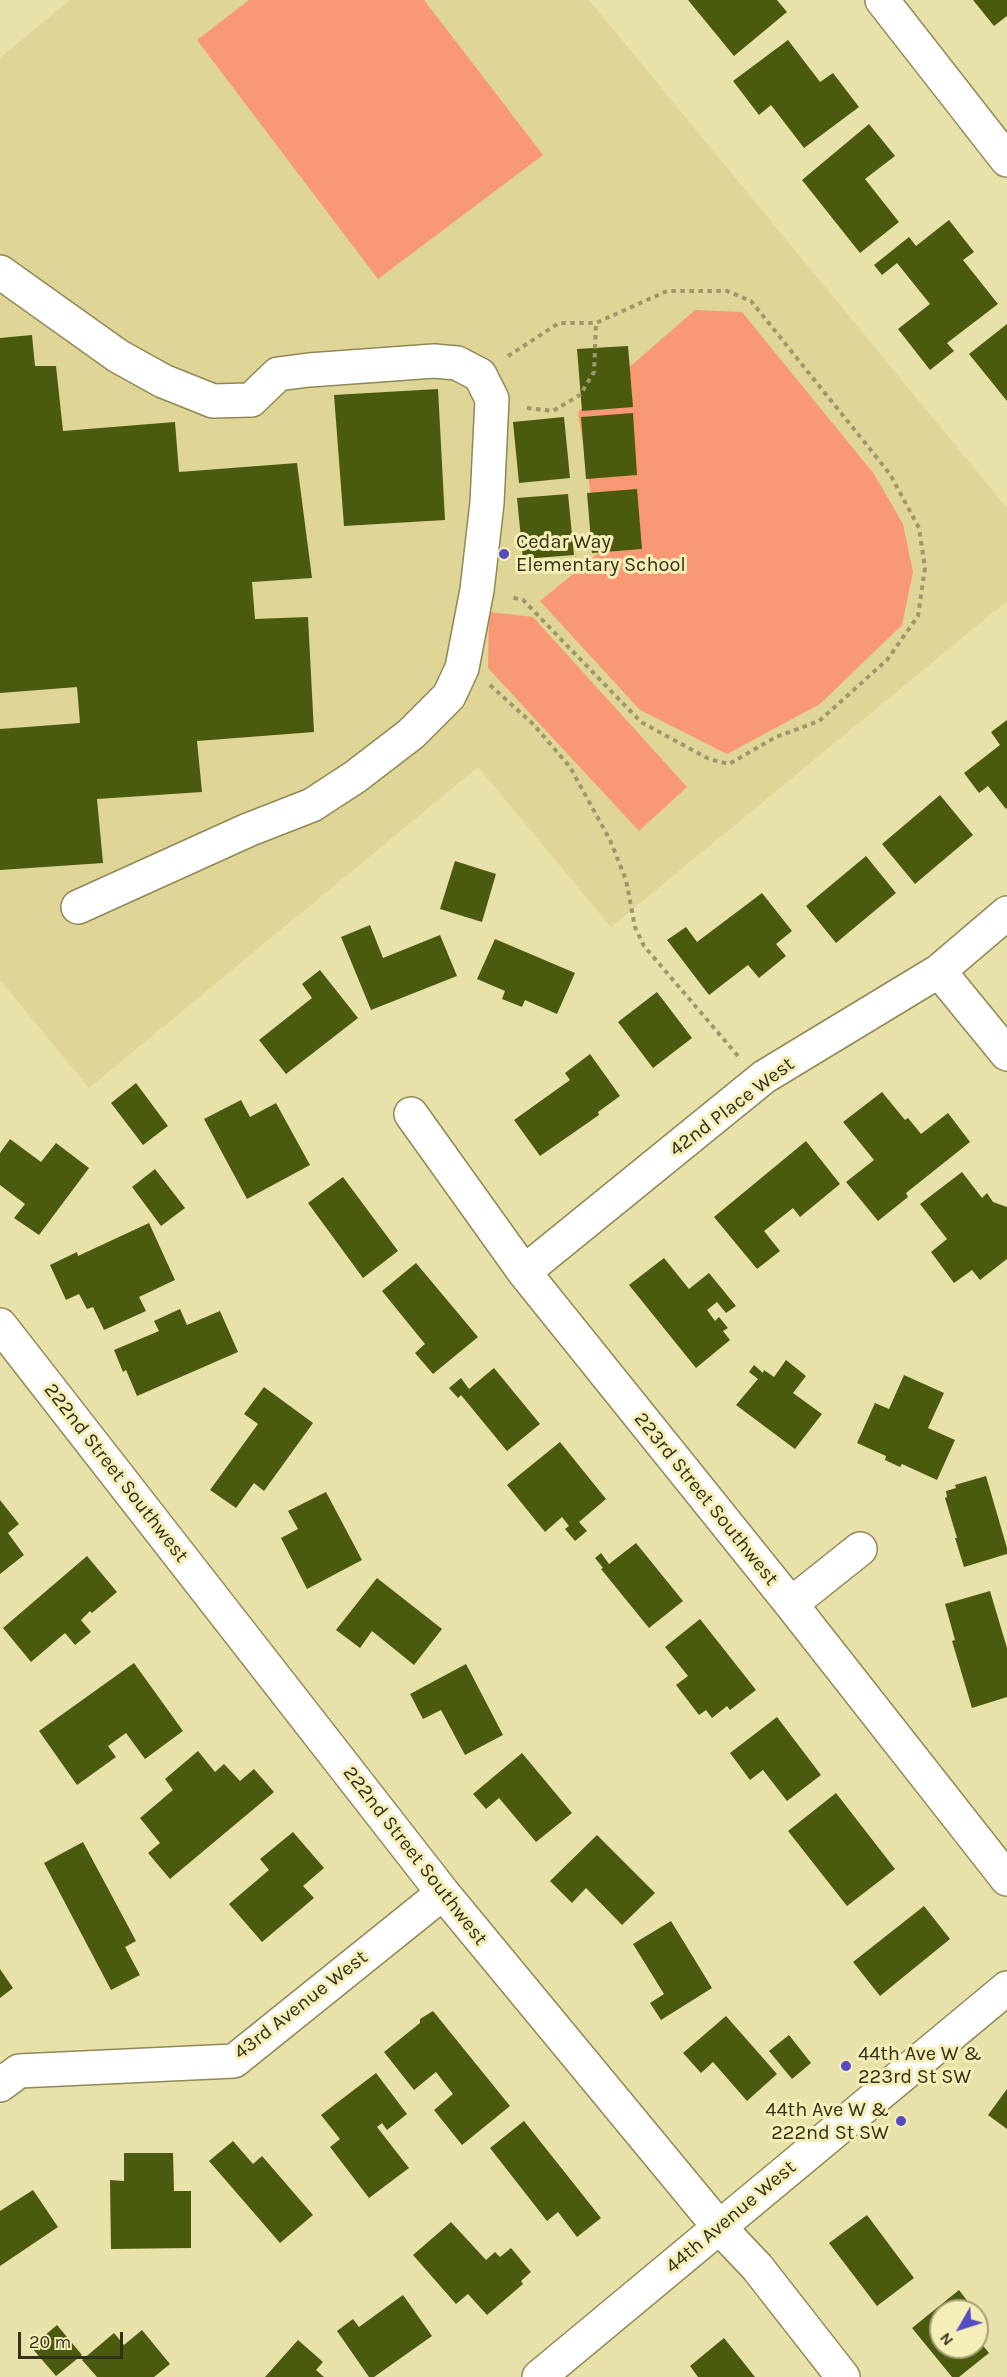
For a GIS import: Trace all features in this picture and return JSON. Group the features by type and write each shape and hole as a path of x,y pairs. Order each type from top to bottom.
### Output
{"street":[{"path":"882,0 1007,160"},
{"path":"0,272 118,356 163,381 213,401 251,400 278,374 434,362 457,363 486,387 487,503 477,590 462,668 449,696 411,734 355,777 312,805 248,830 78,907"},
{"name":"42nd Place West","path":"524,1272 764,1077 939,971 1007,914"},
{"path":"939,971 1007,1054"},
{"name":"223rd Street Southwest","path":"411,1114 524,1272 791,1604 1007,1879"},
{"name":"222nd Street Southwest","path":"0,1325 443,1893 719,2227 757,2267 843,2377"},
{"path":"791,1604 860,1549"},
{"name":"43rd Avenue West","path":"0,2085 19,2071 234,2061 443,1893"},
{"name":"44th Avenue West","path":"539,2377 1007,1988"}],"path":[{"path":"477,590 523,600 641,722 709,759 729,764 776,738 819,721 887,660 918,616 925,568 919,528 890,474 751,301 728,291 666,291 596,323 559,323 486,387 516,407 553,411 580,395 594,372 596,323"},
{"path":"462,668 494,688 533,724 570,767 610,840 626,880 636,927 644,946 741,1059"}],"shaded area":[{"name":"Cedar Way Elementary School","path":"70,0 589,0 1007,508 1007,601 611,927 478,767 89,1088 0,980 0,58"},
{"path":"249,0 424,0 543,155 378,279 197,40"},
{"path":"695,310 742,312 874,474 903,524 913,572 902,625 820,704 727,754 640,710 540,601 600,552 578,412"},
{"path":"489,612 533,617 687,787 639,831 488,668"}],"building":[{"path":"688,0 777,0 787,12 734,56"},
{"path":"973,0 1007,0 1007,16 994,26"},
{"path":"788,40 820,82 833,73 859,107 804,148 771,105 759,115 733,81"},
{"path":"869,124 895,156 865,179 899,222 860,253 802,180"},
{"path":"949,220 974,252 963,260 998,304 947,343 954,351 930,370 898,329 930,304 897,263 882,275 874,265 909,237 916,246"},
{"path":"1007,324 1007,401 969,354"},
{"path":"32,335 35,366 56,366 63,431 175,422 179,472 297,463 312,578 252,582 255,619 308,617 314,732 197,741 202,792 97,799 103,863 0,870 0,729 80,723 77,687 0,693 0,338"},
{"path":"628,346 633,407 582,411 577,349"},
{"path":"438,389 445,520 344,526 334,395"},
{"path":"633,413 637,475 586,479 581,417"},
{"path":"564,417 570,478 519,483 513,422"},
{"path":"637,489 642,549 592,553 587,493"},
{"path":"568,494 574,555 523,559 517,498"},
{"path":"1007,720 1006,809 988,786 979,793 964,773 1000,745 991,732"},
{"path":"940,795 973,835 915,884 882,844"},
{"path":"866,856 896,893 836,943 806,906"},
{"path":"455,861 496,874 482,922 440,909"},
{"path":"762,893 792,931 776,944 786,956 759,978 748,965 709,995 667,940 686,927 697,942"},
{"path":"370,925 383,958 440,935 457,976 371,1010 341,937"},
{"path":"495,939 575,973 557,1014 525,1000 522,1007 502,999 505,991 477,979"},
{"path":"320,970 358,1018 286,1074 259,1040 312,998 302,984"},
{"path":"657,992 692,1038 653,1068 618,1022"},
{"path":"590,1054 620,1096 598,1112 599,1115 540,1156 514,1120 570,1080 565,1073"},
{"path":"136,1083 168,1126 143,1145 111,1103"},
{"path":"882,1092 905,1120 908,1118 921,1134 948,1113 970,1142 906,1193 908,1197 878,1221 846,1182 874,1160 843,1122"},
{"path":"241,1100 250,1117 276,1103 310,1165 247,1199 204,1119"},
{"path":"10,1139 41,1162 56,1143 89,1168 39,1235 14,1218 25,1204 0,1185 0,1153"},
{"path":"806,1141 840,1184 800,1217 793,1208 764,1231 780,1251 757,1269 714,1217"},
{"path":"155,1169 185,1208 161,1226 132,1187"},
{"path":"962,1172 982,1198 987,1193 993,1202 1007,1207 1007,1259 980,1280 972,1270 954,1283 931,1252 947,1239 920,1204"},
{"path":"343,1177 398,1251 363,1278 308,1203"},
{"path":"149,1223 175,1280 139,1297 146,1311 104,1330 93,1307 87,1309 79,1294 66,1300 50,1265 77,1252 78,1256"},
{"path":"664,1258 689,1289 709,1273 736,1306 726,1313 717,1302 707,1310 715,1321 719,1317 728,1328 723,1331 730,1340 696,1368 629,1285"},
{"path":"416,1263 478,1337 433,1374 415,1353 425,1344 382,1291"},
{"path":"180,1309 187,1325 220,1311 238,1352 137,1396 114,1350 159,1331 154,1321"},
{"path":"786,1360 806,1376 793,1393 822,1414 795,1449 736,1405 758,1379 749,1372 754,1365 763,1373 764,1370 774,1377"},
{"path":"494,1368 540,1424 507,1451 461,1395 458,1398 449,1388 461,1378 469,1389"},
{"path":"904,1375 944,1393 928,1428 955,1440 937,1480 902,1464 900,1467 885,1460 886,1456 857,1443 875,1403 889,1409"},
{"path":"264,1387 313,1423 264,1491 254,1483 236,1508 210,1490 258,1424 244,1414"},
{"path":"560,1442 606,1499 579,1522 587,1531 575,1541 565,1529 569,1526 562,1517 545,1532 507,1485"},
{"path":"986,1476 1007,1554 964,1567 945,1498 947,1497 946,1491 956,1488 955,1485"},
{"path":"326,1492 362,1560 307,1589 281,1538 298,1529 288,1511"},
{"path":"0,1500 19,1524 8,1533 24,1555 0,1574"},
{"path":"636,1543 683,1601 649,1628 601,1569 603,1568 595,1558 601,1553 609,1564"},
{"path":"87,1556 117,1592 81,1620 91,1632 75,1645 65,1633 31,1662 3,1628"},
{"path":"377,1578 442,1629 414,1665 372,1631 360,1648 336,1630"},
{"path":"990,1591 1007,1648 1007,1697 972,1708 952,1641 955,1640 945,1604"},
{"path":"700,1619 756,1690 730,1710 727,1706 712,1718 706,1710 699,1715 676,1685 688,1676 665,1647"},
{"path":"134,1663 183,1731 145,1759 126,1733 108,1746 116,1757 77,1785 39,1731"},
{"path":"466,1664 503,1735 465,1755 441,1710 423,1719 410,1694"},
{"path":"777,1717 821,1775 787,1801 763,1770 750,1780 730,1753"},
{"path":"198,1751 215,1772 224,1764 240,1781 254,1769 274,1792 170,1879 148,1853 160,1843 140,1818 173,1790 165,1779"},
{"path":"522,1753 572,1813 536,1842 499,1798 486,1809 473,1794"},
{"path":"836,1793 895,1869 847,1906 788,1831"},
{"path":"293,1832 324,1868 303,1886 314,1898 262,1942 229,1904 269,1870 260,1859"},
{"path":"597,1835 655,1893 622,1925 586,1888 572,1903 550,1881"},
{"path":"83,1842 136,1941 125,1947 140,1975 111,1990 44,1863"},
{"path":"924,1906 950,1939 880,1996 853,1962"},
{"path":"671,1921 712,1988 661,2020 650,2003 664,1994 633,1944"},
{"path":"0,1969 13,1988 0,1998"},
{"path":"433,2011 510,2106 462,2145 434,2110 453,2094 436,2072 414,2090 384,2052 420,2023 420,2019"},
{"path":"726,2016 777,2074 747,2101 713,2062 701,2073 683,2053"},
{"path":"789,2035 811,2063 792,2079 769,2051"},
{"path":"376,2073 407,2114 387,2130 382,2123 377,2127 409,2168 369,2198 330,2147 340,2139 321,2115"},
{"path":"1007,2089 1007,2129 988,2115"},
{"path":"524,2121 601,2218 577,2237 558,2212 547,2221 490,2148"},
{"path":"233,2141 253,2164 262,2156 313,2215 280,2243 209,2161"},
{"path":"124,2153 173,2153 174,2191 191,2191 191,2248 111,2249 110,2180 124,2181"},
{"path":"33,2190 58,2227 0,2266 0,2211"},
{"path":"867,2215 914,2278 877,2306 829,2243"},
{"path":"451,2222 486,2260 495,2252 500,2257 511,2248 531,2272 521,2281 523,2284 487,2315 468,2294 456,2304 413,2255"},
{"path":"959,2290 966,2299 948,2299"},
{"path":"403,2295 432,2336 374,2377 369,2377 337,2331 353,2319 359,2327"},
{"path":"929,2314 929,2349 912,2328"},
{"path":"57,2325 82,2355 56,2376 31,2347"},
{"path":"142,2330 170,2364 154,2377 97,2377 82,2360 114,2333 124,2345"},
{"path":"724,2338 755,2377 698,2377 690,2366"},
{"path":"298,2340 323,2362 316,2370 324,2377 265,2377"},
{"path":"937,2359 982,2359 959,2377 952,2377"}],"place":[{"name":"Cedar Way Elementary School","path":"504,554"},
{"name":"44th Ave W & 223rd St SW","path":"846,2066"},
{"name":"44th Ave W & 222nd St SW","path":"901,2121"}]}
